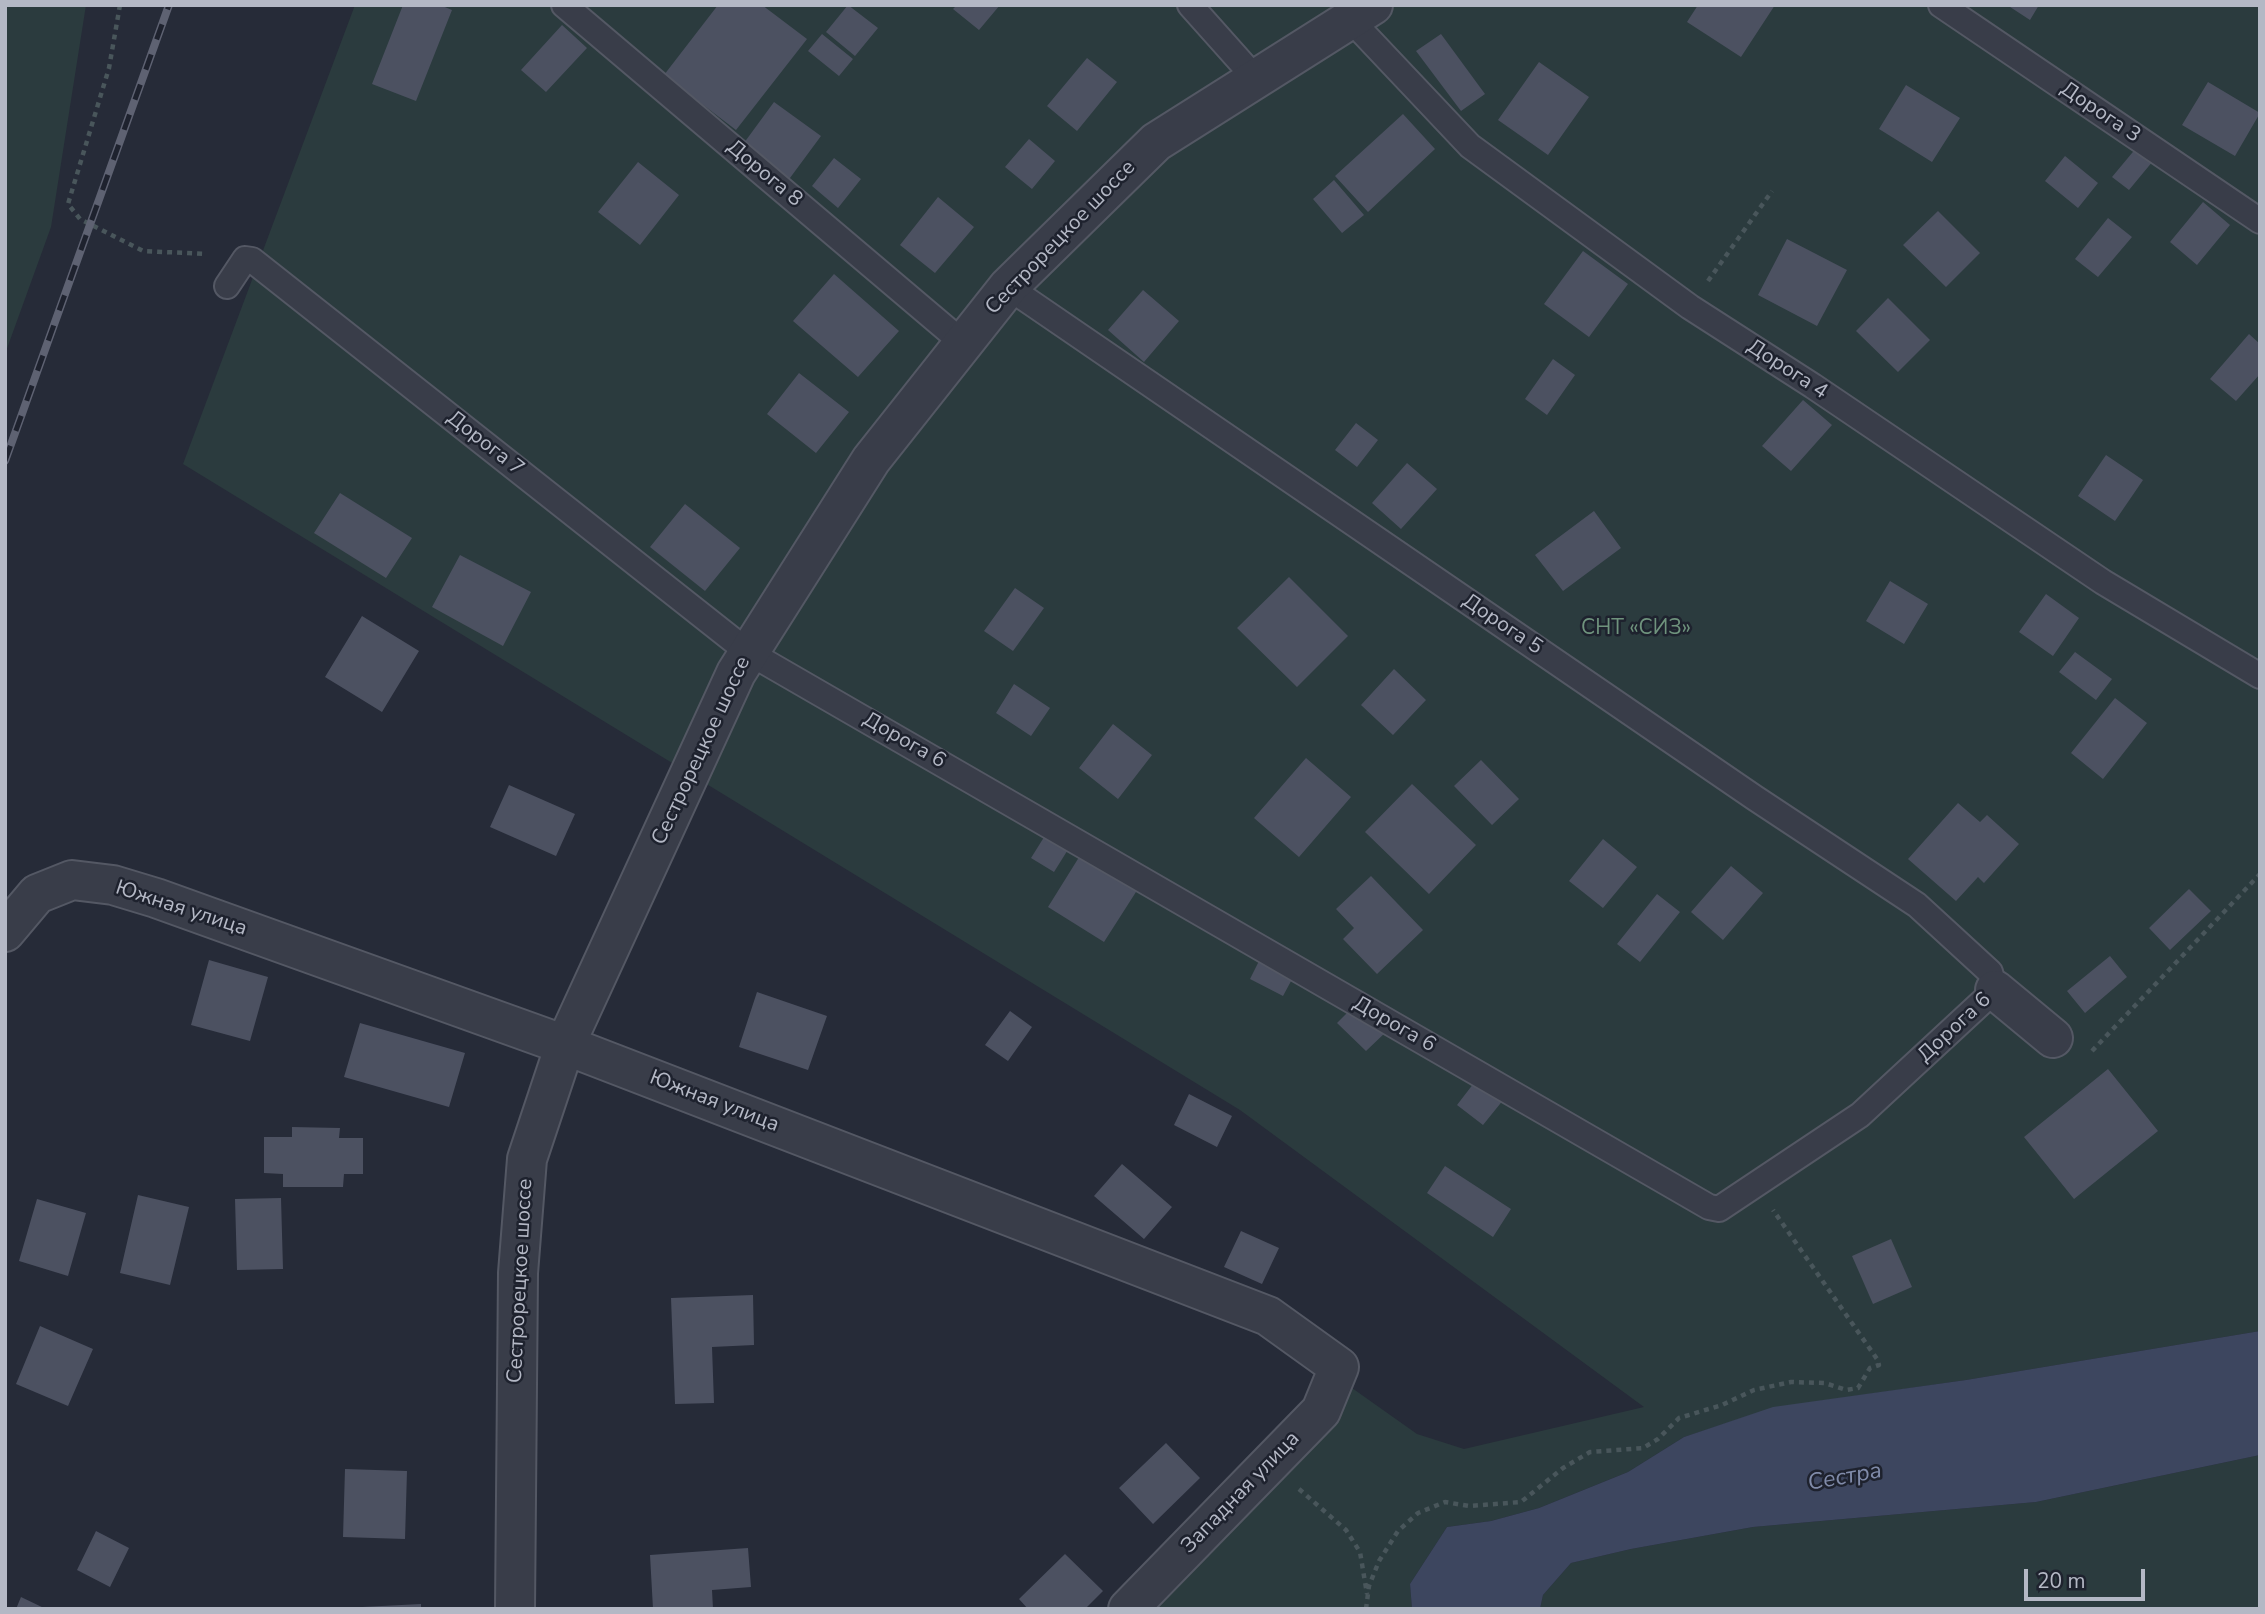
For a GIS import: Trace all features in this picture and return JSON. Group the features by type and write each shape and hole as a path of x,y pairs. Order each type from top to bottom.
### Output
{"street":[{"name":"Сестрорецкое шоссе","path":"515,1609 518,1273 527,1158 565,1045 748,652 871,460 1007,287 1156,142 1361,12"},
{"name":"Южная улица","path":"5,932 37,894 72,880 113,885 156,898 565,1045 1268,1316 1339,1367"},
{"path":"1993,981 2068,1049"},
{"name":"Западная улица","path":"1128,1609 1321,1411 1339,1367"}],"lane":[{"name":"Дорога 8","path":"564,5 963,343"},
{"path":"1190,5 1256,79"},
{"name":"Дорога 3","path":"1941,5 2260,220"},
{"name":"Дорога 4","path":"1361,12 1470,146 1689,307 1813,386 2103,582 2260,676"},
{"path":"227,286 245,259"},
{"name":"Дорога 7","path":"245,259 260,266 748,652"},
{"name":"Дорога 5","path":"1007,287 1755,798 1917,905 1993,981"},
{"name":"Дорога 6","path":"748,652 1702,1203 1719,1209 1860,1115 1993,981"}],"path":[{"path":"120,5 109,68 68,204 80,219 143,251 221,254 245,259"},
{"path":"1689,307 1772,191"},
{"path":"2068,1049 2260,874"},
{"path":"1366,1609 1369,1586 1378,1561 1398,1531 1427,1509 1445,1502 1469,1506 1521,1502 1563,1468 1590,1452 1643,1448 1658,1439 1679,1418 1722,1405 1754,1390 1791,1382 1825,1383 1846,1390 1858,1388 1870,1368 1879,1364 1877,1359 1755,1185"},
{"path":"1318,1505 1346,1530 1360,1552 1368,1602"}],"green space":[{"path":"5,5 86,5 51,227 5,354"},
{"name":"СНТ «СИЗ»","path":"355,5 2260,5 2260,1331 1966,1380 1773,1408 1684,1437 1628,1472 1539,1508 1491,1521 1447,1527 1410,1584 1412,1609 1128,1609 1335,1376 1417,1434 1464,1449 1644,1407 1240,1110 183,464"},
{"path":"2260,1455 2260,1609 1540,1609 1543,1595 1571,1563 1631,1549 1753,1527 2036,1502"}],"water":[{"name":"Сестра","path":"2260,1331 2260,1455 2036,1502 1753,1527 1631,1549 1571,1563 1543,1595 1540,1609 1412,1609 1410,1584 1447,1527 1491,1521 1539,1508 1628,1472 1684,1437 1773,1407 1966,1380"}],"building":[{"path":"403,5 440,5 452,10 416,101 372,84"},
{"path":"718,5 762,5 807,39 736,130 664,75"},
{"path":"848,5 878,28 855,56 826,32"},
{"path":"957,5 1000,5 979,30 953,9"},
{"path":"1698,5 1775,5 1741,57 1687,22"},
{"path":"2007,5 2039,5 2030,20"},
{"path":"562,25 587,48 546,92 521,70"},
{"path":"822,34 853,59 839,76 808,51"},
{"path":"1441,34 1485,94 1461,111 1416,51"},
{"path":"1087,58 1117,82 1077,131 1047,106"},
{"path":"1539,62 1589,97 1548,155 1498,120"},
{"path":"2208,82 2260,113 2235,156 2182,125"},
{"path":"1906,85 1960,118 1932,162 1879,129"},
{"path":"774,102 821,136 787,182 741,147"},
{"path":"1403,114 1435,149 1368,212 1335,176"},
{"path":"1029,139 1055,161 1032,189 1005,167"},
{"path":"2137,147 2153,161 2129,190 2112,177"},
{"path":"2065,156 2098,183 2078,208 2045,181"},
{"path":"834,158 861,179 838,208 812,186"},
{"path":"638,162 679,195 640,245 598,212"},
{"path":"1334,180 1364,215 1342,233 1313,199"},
{"path":"938,197 974,227 935,273 900,245"},
{"path":"2203,202 2230,225 2197,265 2170,242"},
{"path":"1938,211 1980,253 1946,287 1903,245"},
{"path":"2108,218 2132,237 2098,277 2075,259"},
{"path":"1787,239 1847,270 1817,326 1758,295"},
{"path":"1583,251 1628,284 1589,337 1544,304"},
{"path":"834,274 899,331 858,377 793,321"},
{"path":"1143,290 1179,321 1144,362 1108,330"},
{"path":"1888,298 1930,340 1898,372 1856,331"},
{"path":"2249,334 2260,344 2260,374 2236,401 2210,379"},
{"path":"1553,359 1575,375 1547,415 1525,399"},
{"path":"799,373 849,412 816,453 767,414"},
{"path":"1803,400 1832,425 1791,471 1762,446"},
{"path":"1356,423 1378,440 1357,467 1335,450"},
{"path":"2106,455 2143,480 2115,521 2078,496"},
{"path":"1407,463 1437,489 1401,529 1372,503"},
{"path":"340,493 412,538 386,578 314,533"},
{"path":"685,504 740,548 705,591 650,547"},
{"path":"1594,511 1621,548 1563,591 1535,555"},
{"path":"460,555 531,592 503,646 432,607"},
{"path":"1289,577 1348,636 1297,687 1237,628"},
{"path":"1890,581 1928,604 1904,644 1866,621"},
{"path":"1015,588 1044,608 1013,651 984,631"},
{"path":"2046,594 2079,618 2053,656 2019,632"},
{"path":"362,616 419,651 382,712 325,677"},
{"path":"2075,652 2112,679 2096,700 2059,672"},
{"path":"1394,669 1426,700 1393,735 1361,705"},
{"path":"1014,684 1050,708 1031,736 996,713"},
{"path":"2115,698 2147,723 2103,779 2071,753"},
{"path":"1113,724 1152,755 1118,799 1079,768"},
{"path":"1306,758 1351,797 1299,857 1254,818"},
{"path":"1481,760 1519,799 1492,825 1454,786"},
{"path":"1412,784 1476,845 1429,894 1365,832"},
{"path":"509,785 575,814 556,856 490,827"},
{"path":"1958,803 1980,822 1987,815 2019,844 1984,883 1978,877 1956,901 1908,859"},
{"path":"1046,834 1069,848 1054,872 1031,858"},
{"path":"1603,839 1637,867 1603,908 1569,881"},
{"path":"1086,846 1143,881 1104,942 1048,907"},
{"path":"1731,866 1763,893 1723,940 1691,912"},
{"path":"1371,876 1423,930 1377,974 1343,939 1354,928 1336,909"},
{"path":"2189,889 2211,911 2170,950 2149,928"},
{"path":"1657,894 1680,912 1640,962 1617,944"},
{"path":"1263,953 1297,970 1283,996 1250,979"},
{"path":"2110,956 2127,977 2085,1013 2067,991"},
{"path":"209,960 268,977 250,1041 191,1025"},
{"path":"757,992 827,1016 808,1070 739,1047"},
{"path":"1358,1002 1387,1031 1366,1051 1337,1023"},
{"path":"1010,1011 1032,1027 1008,1061 985,1045"},
{"path":"360,1023 465,1053 449,1107 344,1077"},
{"path":"2108,1069 2158,1131 2074,1199 2024,1137"},
{"path":"1477,1079 1504,1099 1483,1125 1457,1105"},
{"path":"1189,1094 1232,1116 1217,1147 1174,1125"},
{"path":"292,1127 340,1128 339,1138 363,1138 363,1174 344,1174 343,1187 283,1187 283,1174 264,1173 264,1137 292,1137"},
{"path":"1122,1164 1172,1207 1144,1239 1094,1196"},
{"path":"1445,1166 1511,1209 1493,1237 1427,1193"},
{"path":"138,1195 189,1207 170,1285 120,1273"},
{"path":"281,1198 283,1269 237,1270 235,1199"},
{"path":"37,1199 86,1213 68,1276 19,1261"},
{"path":"1241,1231 1279,1248 1262,1284 1224,1267"},
{"path":"1891,1239 1912,1287 1873,1304 1852,1256"},
{"path":"753,1295 754,1345 712,1347 714,1403 675,1404 671,1298"},
{"path":"40,1326 93,1349 68,1406 16,1384"},
{"path":"1166,1443 1200,1478 1153,1524 1119,1488"},
{"path":"345,1469 407,1471 405,1539 343,1537"},
{"path":"96,1531 129,1548 110,1587 77,1570"},
{"path":"748,1548 751,1587 712,1590 713,1609 653,1609 650,1555"},
{"path":"1065,1554 1103,1591 1085,1609 1028,1609 1019,1599"},
{"path":"21,1597 46,1609 16,1609"},
{"path":"421,1604 421,1609 362,1609 362,1607"}],"railway":[{"path":"5,461 169,5"}]}
